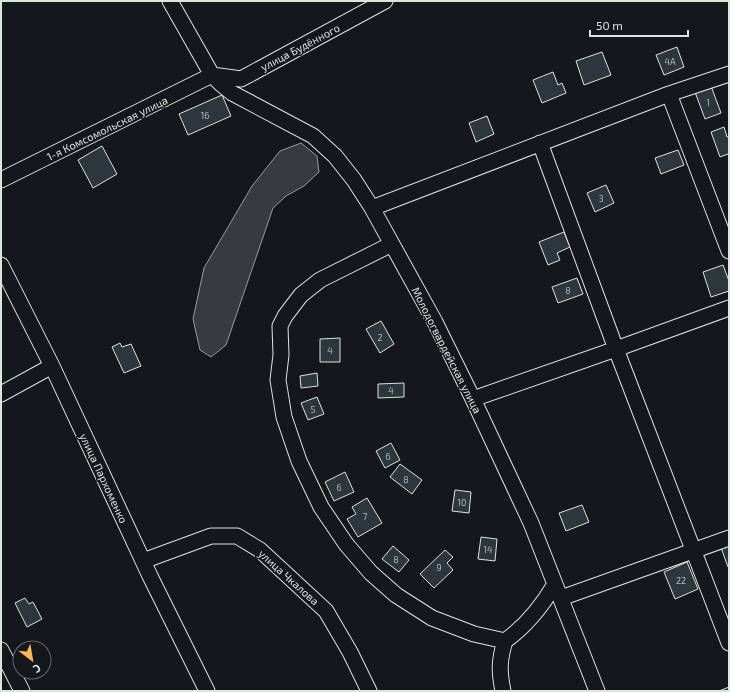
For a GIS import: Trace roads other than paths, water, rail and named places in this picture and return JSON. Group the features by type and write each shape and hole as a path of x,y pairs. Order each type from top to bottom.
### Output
{"street":[{"name":"Молодогвардейская улица","path":"170,1 212,75 220,84 232,93 313,136 335,156 354,180 372,208 435,322 531,523 597,691"},
{"name":"улица Будённого","path":"212,75 241,79 385,1"},
{"path":"372,208 669,94 729,74"},
{"name":"1-я Комсомольская улица","path":"1,180 212,75"},
{"path":"669,94 729,251"},
{"path":"540,143 616,349 729,643"},
{"path":"392,244 320,280 301,295 285,316 280,326 281,355 278,380 284,417 299,461 321,507 349,549 370,573 396,595 432,618 467,632 505,641"},
{"name":"улица Пархоменко","path":"1,265 52,366 143,560 207,691"},
{"path":"473,399 729,308"},
{"path":"1,394 52,366"},
{"name":"улица Чкалова","path":"143,560 211,536 237,536 260,550 326,611 350,652 369,691"},
{"path":"503,691 500,666 505,641 518,631 558,591 693,551 729,538"},
{"path":"1,650 22,691"}]}
